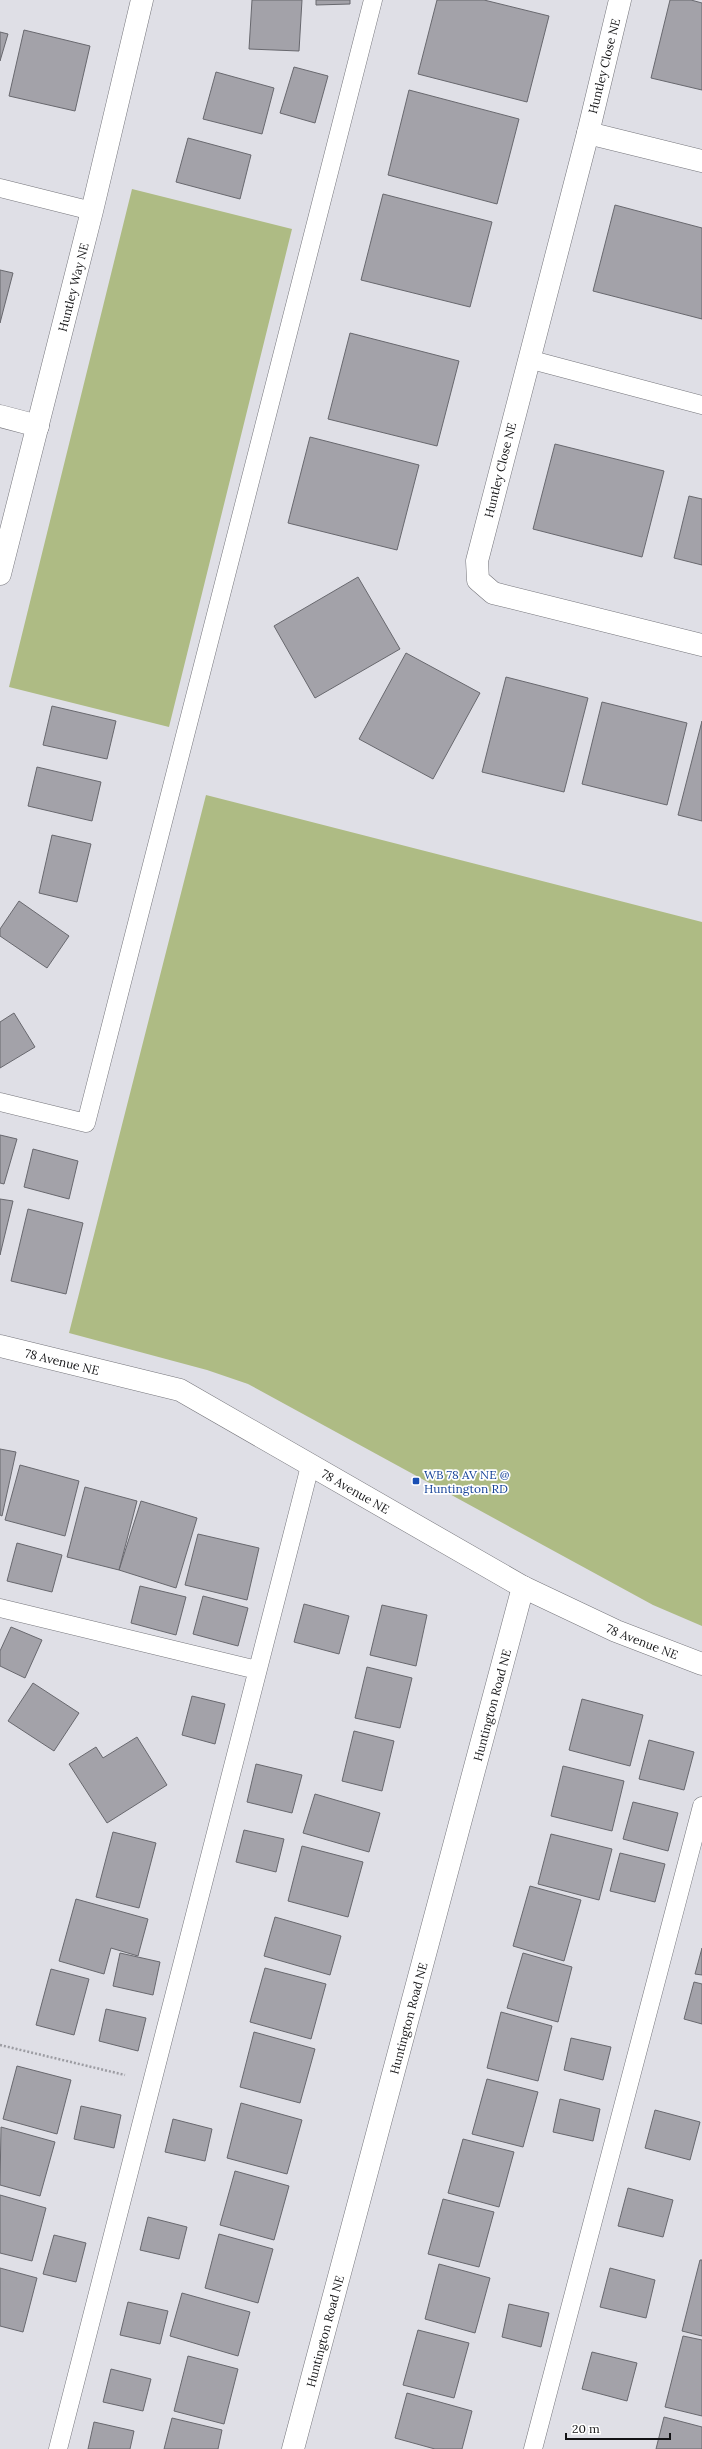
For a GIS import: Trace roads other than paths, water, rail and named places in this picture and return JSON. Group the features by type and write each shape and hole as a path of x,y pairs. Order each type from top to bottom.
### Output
{"street":[{"name":"Huntley Way NE","path":"0,574 92,211 142,0"},
{"name":"Huntley Close NE","path":"620,0 588,133 528,359 477,561 478,580 493,593 702,646"},
{"path":"588,133 702,161"},
{"path":"0,416 38,426"},
{"name":"78 Avenue NE","path":"0,1346 180,1390 523,1587 616,1631 702,1664"},
{"name":"Huntington Road NE","path":"293,2449 523,1587"}],"lane":[{"path":"0,1102 86,1123 373,0"},
{"path":"0,188 92,211"},
{"path":"528,359 702,405"},
{"path":"58,2449 310,1466"},
{"path":"0,1608 257,1670"},
{"path":"533,2449 702,1806"}],"place":[{"name":"WB 78 AV NE @ Huntington RD","path":"416,1481"}]}
